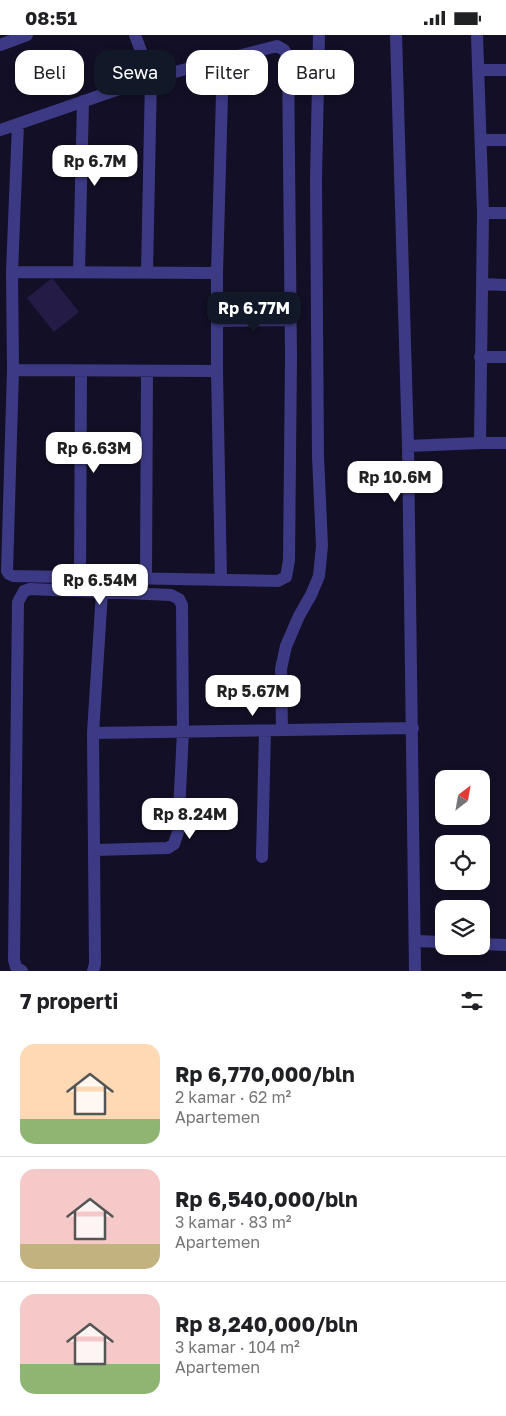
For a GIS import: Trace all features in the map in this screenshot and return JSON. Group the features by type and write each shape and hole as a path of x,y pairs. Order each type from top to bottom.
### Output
{"street":[{"path":"0,45 27,35"},
{"path":"136,35 141,50"},
{"path":"282,730 281,669 286,646 319,576 322,546 318,456 316,179 319,35"},
{"path":"396,35 408,446 415,971"},
{"path":"477,35 483,213 480,443"},
{"path":"18,124 12,272 13,370 7,571 13,576 278,581 286,577 289,560 288,57 284,50 277,46 260,50"},
{"path":"478,70 506,70"},
{"path":"0,130 101,95"},
{"path":"147,272 151,95"},
{"path":"221,579 217,273 222,95"},
{"path":"79,272 84,101"},
{"path":"482,140 506,140"},
{"path":"483,213 506,213"},
{"path":"12,272 217,273"},
{"path":"482,284 506,285"},
{"path":"217,321 290,320"},
{"path":"480,357 506,357"},
{"path":"13,370 217,371"},
{"path":"80,578 81,371"},
{"path":"146,578 147,371"},
{"path":"408,446 506,443"},
{"path":"22,971 16,967 14,960 18,602 24,591 30,589 171,595 179,599 182,605 183,732 178,832 174,844 168,848 94,850"},
{"path":"93,971 95,964 93,733 102,592"},
{"path":"93,733 413,728"},
{"path":"262,857 265,731"},
{"path":"415,941 435,942"},
{"path":"490,944 506,945"}],"building":[{"path":"52,278 79,312 54,332 27,298"}]}
